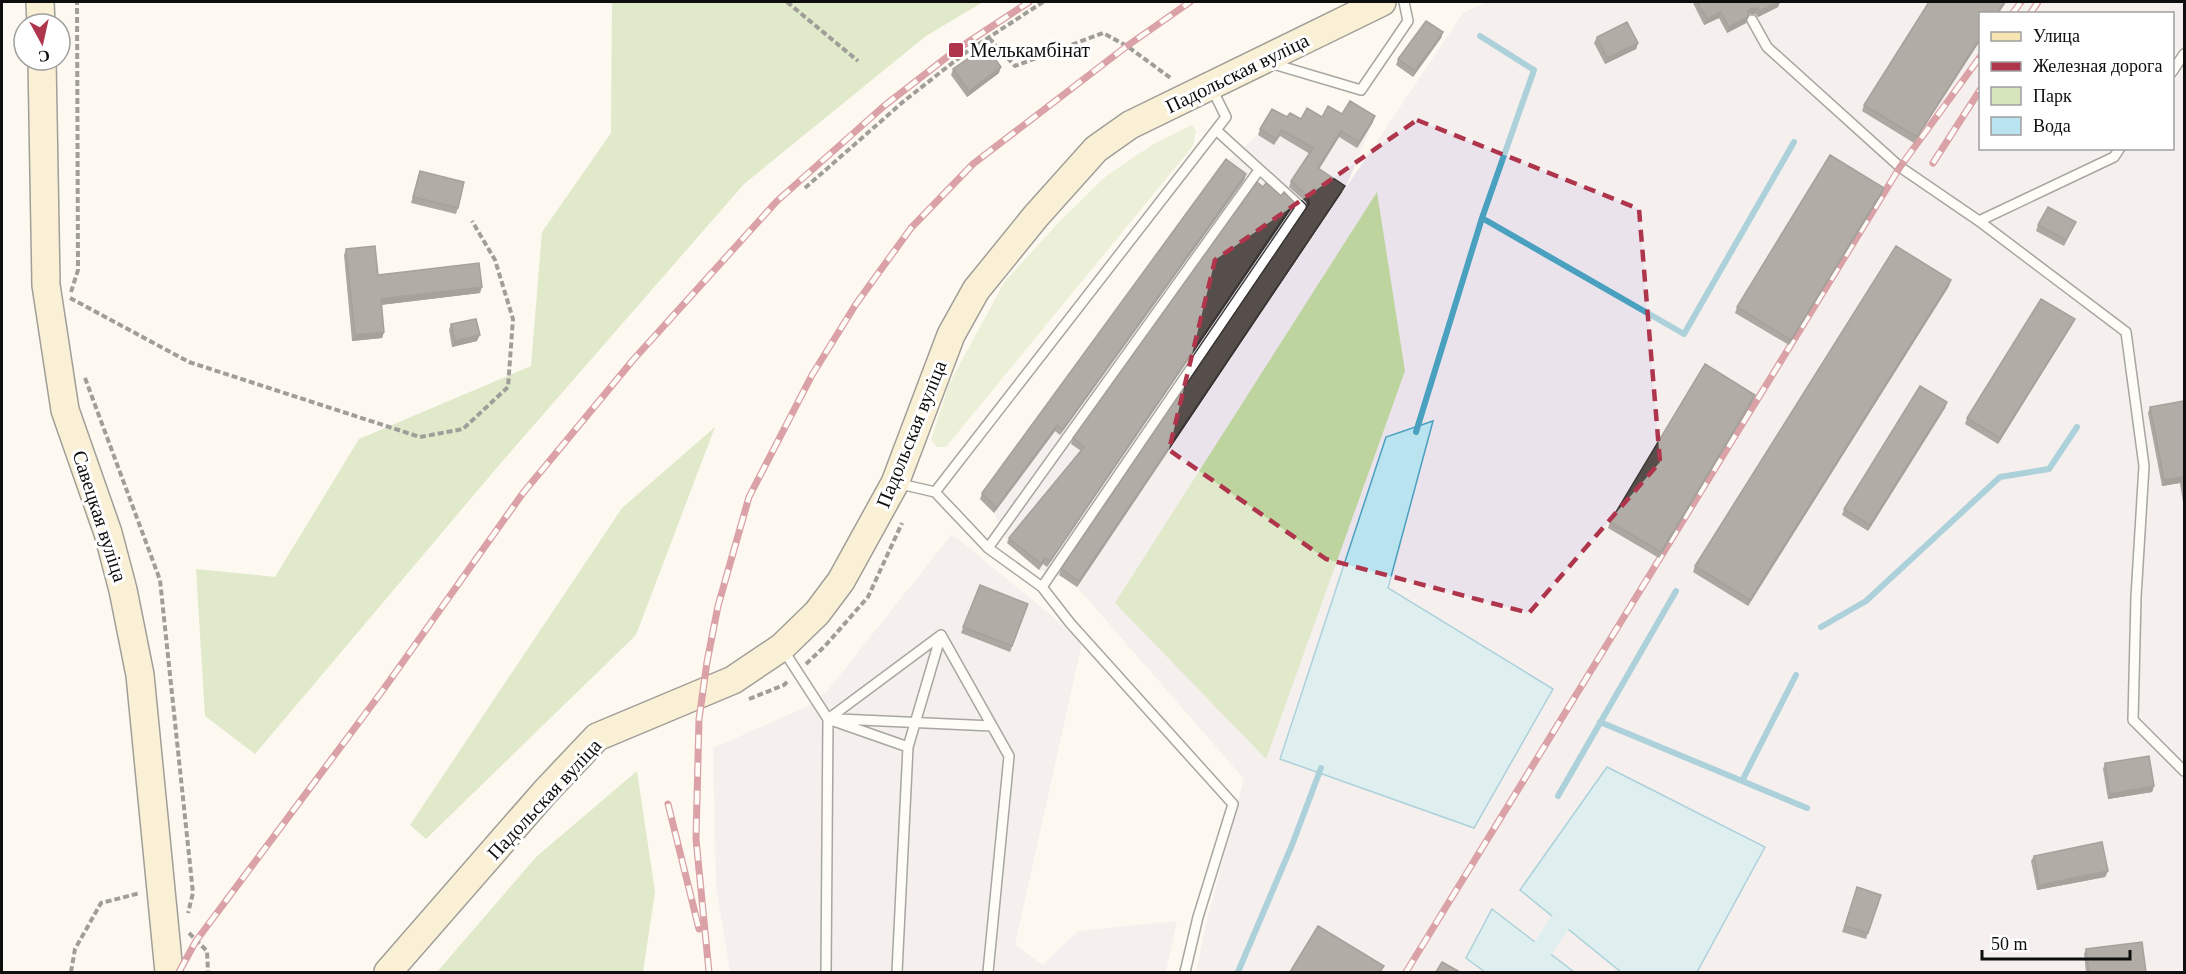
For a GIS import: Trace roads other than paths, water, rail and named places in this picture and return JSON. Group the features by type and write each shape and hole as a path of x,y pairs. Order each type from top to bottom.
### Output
{"main road":[{"name":"Падольская вуліца","path":"388,972 545,792 597,737 733,680 782,647 817,613 907,485 951,335 976,290 1036,216 1096,149 1130,125 1382,2"},
{"name":"Савецкая вуліца","path":"43,72 65,410 108,533 123,590 140,675 169,972"}],"lane":[{"path":"1262,60 1361,90 1408,21 1404,2"},
{"path":"1752,20 1767,47 1900,168 1979,221 2126,332 2144,466 2136,597 2133,720 2184,771"},
{"path":"2174,69 2184,54"},
{"path":"935,492 1226,117 1202,90"},
{"path":"1042,587 1301,207 1216,130"},
{"path":"1979,221 2114,158 2119,150"},
{"path":"988,548 1259,170"},
{"path":"907,485 935,492 988,548 1042,587 1070,623 1233,804 1198,917 1185,972"},
{"path":"828,719 942,635"},
{"path":"897,972 908,747 942,635"},
{"path":"942,635 1009,756 988,972"},
{"path":"782,647 828,719 826,972"},
{"path":"828,719 992,726"},
{"path":"828,719 908,747"}],"water":[{"path":"1433,421 1388,588 1553,689 1474,828 1280,759 1386,437"},
{"path":"1607,767 1765,847 1697,972 1621,972 1520,890"},
{"path":"1492,909 1574,972 1485,972 1466,958"}],"waterway":[{"path":"1416,432 1482,218 1534,70 1480,36"},
{"path":"1482,218 1684,334 1794,142"},
{"path":"1821,627 1866,601 2000,477 2049,469 2077,427"},
{"path":"1558,796 1676,591"},
{"path":"1742,781 1796,675"},
{"path":"1600,722 1807,808"},
{"path":"1238,972 1292,845 1321,768"},
{"path":"1543,948 1560,923"}],"railway":[{"path":"179,972 196,941 383,690 523,493 633,360 777,201 884,106 956,50 1029,2"},
{"path":"709,972 696,839 699,719 718,606 749,497 812,375 856,304 911,228 973,164 1127,46 1190,2"},
{"path":"2014,12 2021,2"},
{"path":"2031,12 2038,2"},
{"path":"1406,972 1900,167 1979,58"},
{"path":"1933,163 1979,92"},
{"path":"668,804 699,929"}],"place":[{"name":"Мелькамбінат","path":"956,50"}]}
